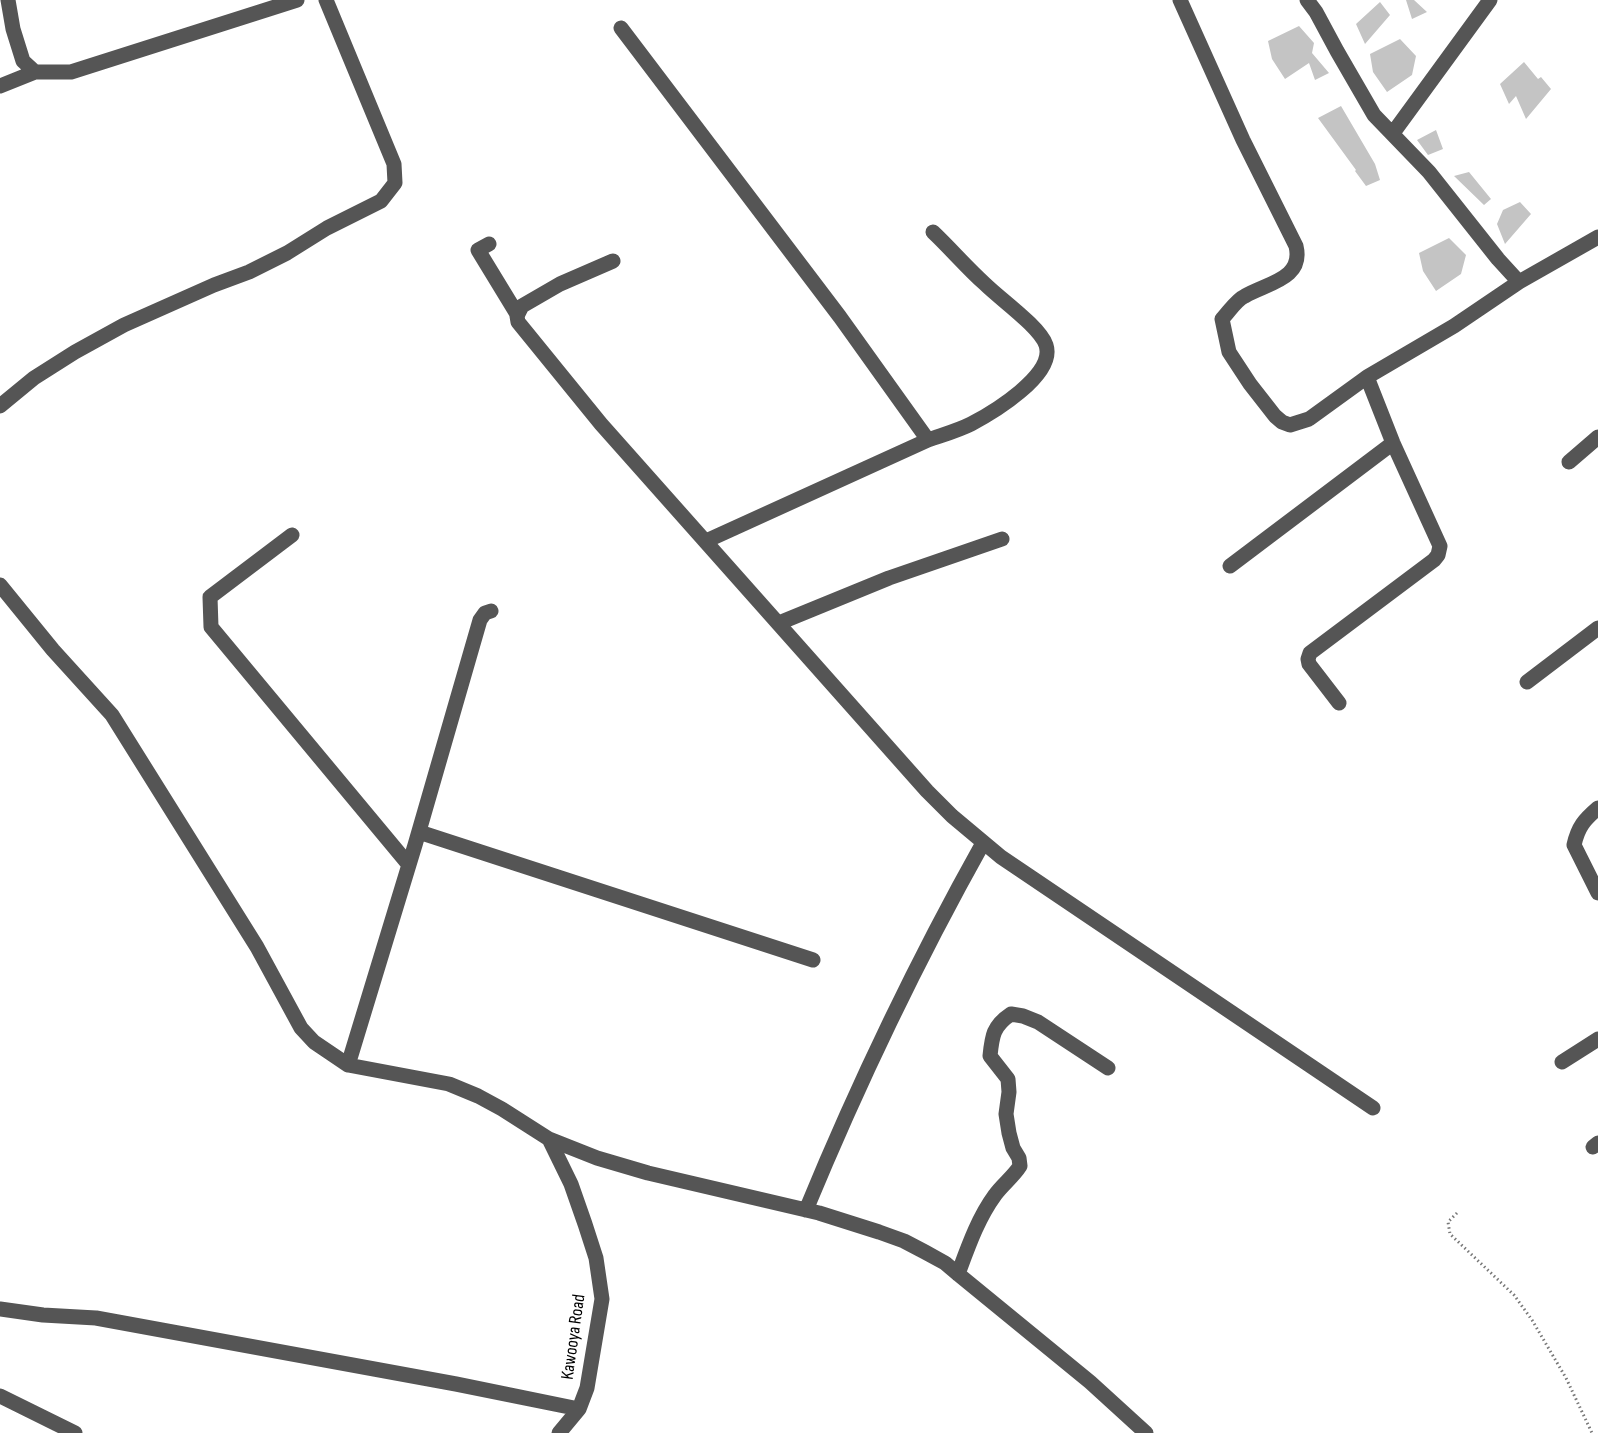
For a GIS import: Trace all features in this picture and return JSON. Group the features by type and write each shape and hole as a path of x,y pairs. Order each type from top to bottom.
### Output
{"street":[{"path":"8,0 13,29 23,61 34,72"},
{"path":"0,86 34,72 71,72 297,0"},
{"path":"0,406 34,378 75,352 135,321 214,285 249,272 287,253 327,228 381,201 394,183 394,164 326,0"},
{"path":"1180,0 1243,140 1298,254 1292,272 1242,297 1222,320 1229,352 1250,384 1282,422 1290,425 1309,419 1367,377 1454,326 1519,282 1598,237"},
{"path":"1307,0 1374,115 1429,172 1498,260 1519,282"},
{"path":"1393,133 1490,0"},
{"path":"621,28 840,317 928,440"},
{"path":"705,541 910,447 969,424 1002,406 1033,380 1042,369 1046,360 1046,344 1031,325 984,284 933,232"},
{"path":"489,244 478,250 517,314 518,322 523,329 601,424 927,791 952,816 1001,857 1372,1108"},
{"path":"517,314 522,306 561,284 613,261"},
{"path":"1339,703 1309,663 1310,653 1434,560 1440,546 1393,443 1367,377"},
{"path":"1569,462 1598,437"},
{"path":"1230,566 1393,443"},
{"path":"292,535 210,597 211,627 409,865"},
{"path":"779,623 889,578 1002,539"},
{"path":"0,585 53,650 112,715 257,947 301,1028 314,1042 348,1065 449,1084 502,1109 549,1139 597,1158 648,1173 807,1210 904,1241 945,1263 1090,1382 1146,1433"},
{"path":"348,1065 419,832 480,620 485,613 491,611"},
{"path":"1527,682 1598,628"},
{"path":"1598,808 1583,821 1574,845 1598,893"},
{"path":"419,832 813,960"},
{"path":"807,1210 830,1153 904,993 942,916 982,843"},
{"path":"958,1274 982,1215 995,1194 1020,1166 1019,1158 1013,1148 1006,1114 1008,1079 990,1056 994,1031 1002,1020 1011,1014 1023,1016 1038,1022 1107,1068"},
{"path":"1562,1062 1598,1039"},
{"name":"Kawooya Road","path":"549,1139 571,1184 597,1258 602,1299 587,1388 579,1409 559,1433"},
{"path":"0,1309 44,1315 96,1318 579,1409"},
{"path":"0,1396 75,1433"}],"path":[{"path":"1457,1213 1448,1222 1450,1234 1514,1295 1532,1320 1566,1378 1592,1433"}],"building":[{"path":"1406,0 1414,0 1427,12 1412,19"},
{"path":"1380,2 1390,15 1365,44 1356,24"},
{"path":"1299,26 1314,43 1312,53 1329,73 1315,80 1309,63 1285,79 1272,59 1268,41"},
{"path":"1400,39 1416,56 1412,75 1387,92 1373,72 1370,54"},
{"path":"1524,62 1538,79 1541,77 1551,89 1526,119 1516,96 1509,104 1500,84"},
{"path":"1341,106 1375,164 1380,180 1366,186 1318,118"},
{"path":"1436,130 1443,149 1428,155 1417,140"},
{"path":"1469,172 1491,199 1484,205 1454,176"},
{"path":"1520,202 1531,214 1505,244 1497,224 1503,210"},
{"path":"1449,238 1466,255 1461,274 1436,291 1423,271 1419,253"}]}
